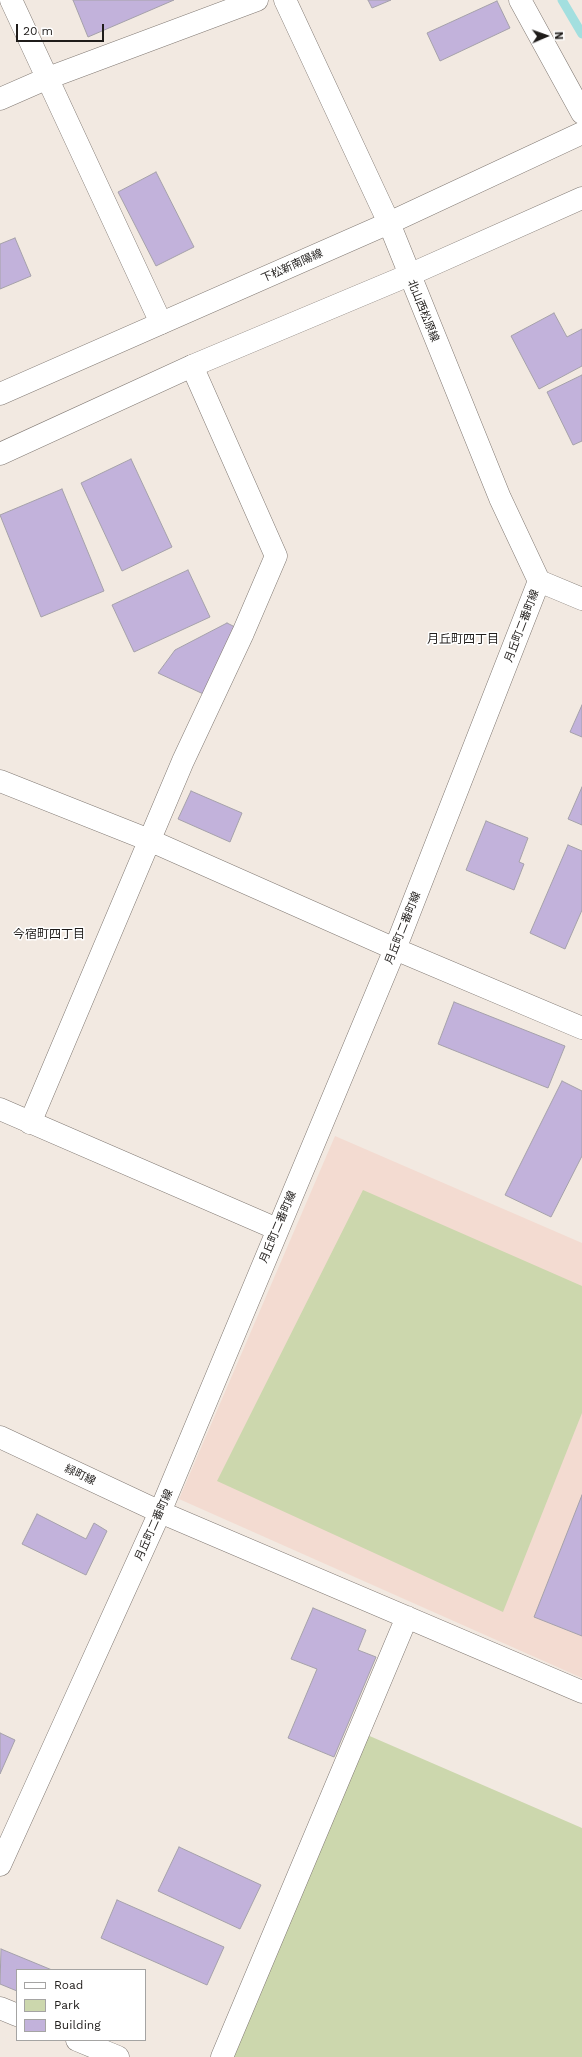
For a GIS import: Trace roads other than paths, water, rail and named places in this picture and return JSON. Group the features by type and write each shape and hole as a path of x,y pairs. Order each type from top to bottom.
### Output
{"street":[{"path":"11,0 161,323"},
{"path":"0,99 48,78 257,0"},
{"name":"北山西松原線","path":"285,0 389,224 500,498 540,581"},
{"path":"520,0 582,113"},
{"name":"下松新南陽線","path":"0,394 389,224 582,134"},
{"path":"0,454 192,366 409,275 582,198"},
{"path":"30,1123 183,761 244,633 276,556 192,366"},
{"path":"540,581 582,599"},
{"name":"月丘町二番町線","path":"0,1865 160,1512 395,949 540,581"},
{"path":"0,781 149,840 395,949 582,1028"},
{"path":"0,1109 277,1229"},
{"name":"緑町線","path":"0,1437 160,1512 582,1692"},
{"path":"222,2057 407,1617"},
{"path":"0,2008 16,2015"},
{"path":"79,2041 118,2057"}],"waterway":[{"path":"562,0 582,34"}],"district":[{"name":"月丘町四丁目","path":"463,639"},
{"name":"今宿町四丁目","path":"49,934"}]}
